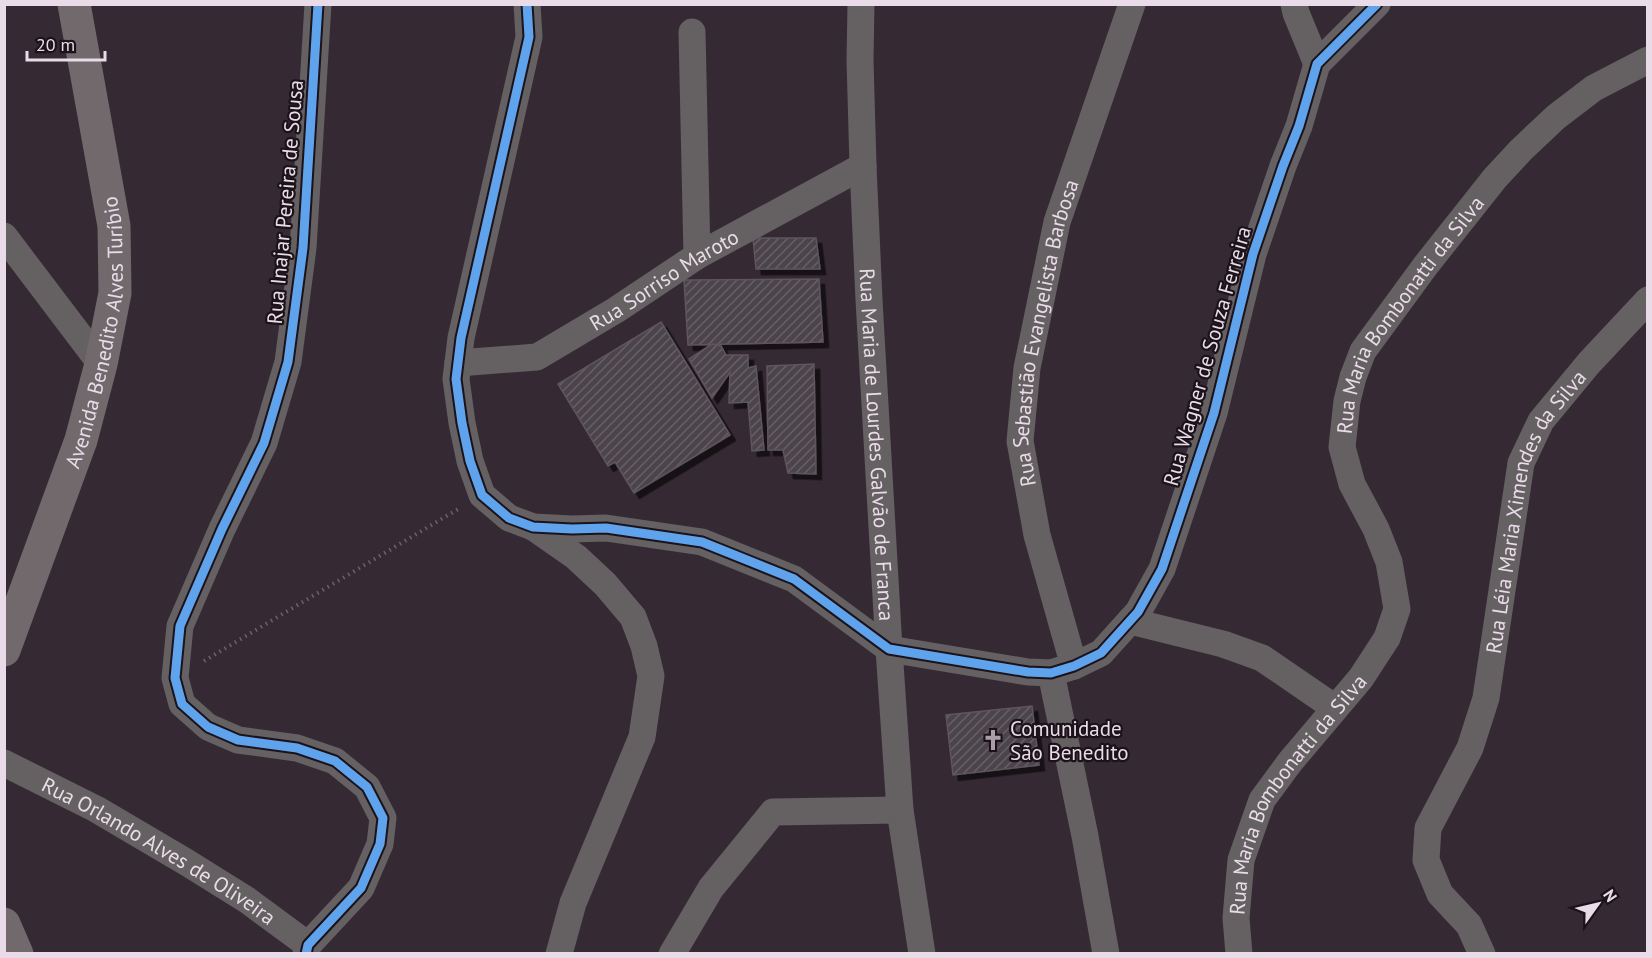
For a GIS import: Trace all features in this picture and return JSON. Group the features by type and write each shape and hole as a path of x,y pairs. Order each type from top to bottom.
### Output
{"main road":[{"name":"Avenida Benedito Alves Turíbio","path":"4,650 81,440 102,364 115,293 114,226 74,4"},
{"path":"4,924 17,954"}],"street":[{"name":"Rua Inajar Pereira de Sousa","path":"307,949 361,888 380,844 383,818 367,787 335,761 297,748 238,740 208,727 182,704 175,678 180,626 222,529 264,443 288,362 303,248 318,4"},
{"path":"527,4 529,37 464,326 458,363 456,379 462,423 470,461 482,495 509,518 533,527 576,557 605,584 633,617 644,646 651,676 642,737 573,903 559,954"},
{"name":"Rua Maria de Lourdes Galvão de Franca","path":"861,4 863,166 889,649 900,810 922,954"},
{"name":"Rua Sebastião Evangelista Barbosa","path":"1106,954 1085,836 1062,670 1020,441 1027,368 1057,222 1132,4"},
{"path":"1294,4 1317,64"},
{"name":"Rua Wagner de Souza Ferreira","path":"889,649 1028,672 1062,670 1101,653 1138,612 1162,569 1214,413 1253,254 1299,126 1317,64 1377,4"},
{"path":"692,32 697,256"},
{"name":"Rua Maria Bombonatti da Silva","path":"1239,954 1236,918 1240,860 1262,801 1290,762 1361,678 1387,638 1397,609 1389,562 1376,529 1352,484 1342,447 1347,401 1363,351 1426,265 1495,178 1521,150 1556,117 1594,88 1647,60"},
{"name":"Rua Sorriso Maroto","path":"458,363 537,357 616,310 697,256 863,166"},
{"path":"4,236 102,364"},
{"name":"Rua Léia Maria Ximendes da Silva","path":"1482,954 1469,925 1440,894 1426,860 1428,828 1470,748 1486,698 1521,464 1541,421 1589,363 1647,300"},
{"path":"533,527 606,528 702,542 794,579 889,649"},
{"path":"1130,621 1223,644 1262,658 1335,708"},
{"name":"Rua Orlando Alves de Oliveira","path":"4,763 96,809 186,862 247,900 307,949"},
{"path":"672,954 711,888 773,812 900,810"}],"path":[{"path":"175,678 482,495"}],"building":[{"path":"753,238 816,238 820,269 756,269"},
{"path":"819,279 823,342 688,345 684,280"},
{"path":"661,322 730,435 634,493 615,462 608,466 558,384"},
{"path":"712,344 721,346 726,355 748,355 748,368 756,366 764,450 752,451 748,402 729,403 730,372 712,398 689,359"},
{"path":"814,364 816,474 788,473 783,450 768,450 767,366"},
{"name":"Comunidade São Benedito","path":"1032,706 1039,765 953,775 946,715"}],"cycle path":[{"path":"306,954 308,945 361,888 380,844 383,818 367,787 335,761 297,748 238,740 208,727 182,704 175,678 180,626 222,529 264,443 288,362 303,248 318,4"},
{"path":"527,4 529,37 461,338 456,379 470,461 482,495 509,518 533,527 606,528 702,542 794,579 889,649 1028,672 1051,673 1074,666 1101,653 1138,612 1162,569 1214,413 1253,254 1299,126 1317,64 1377,4"}],"place":[{"name":"Comunidade São Benedito","path":"993,740"}]}
